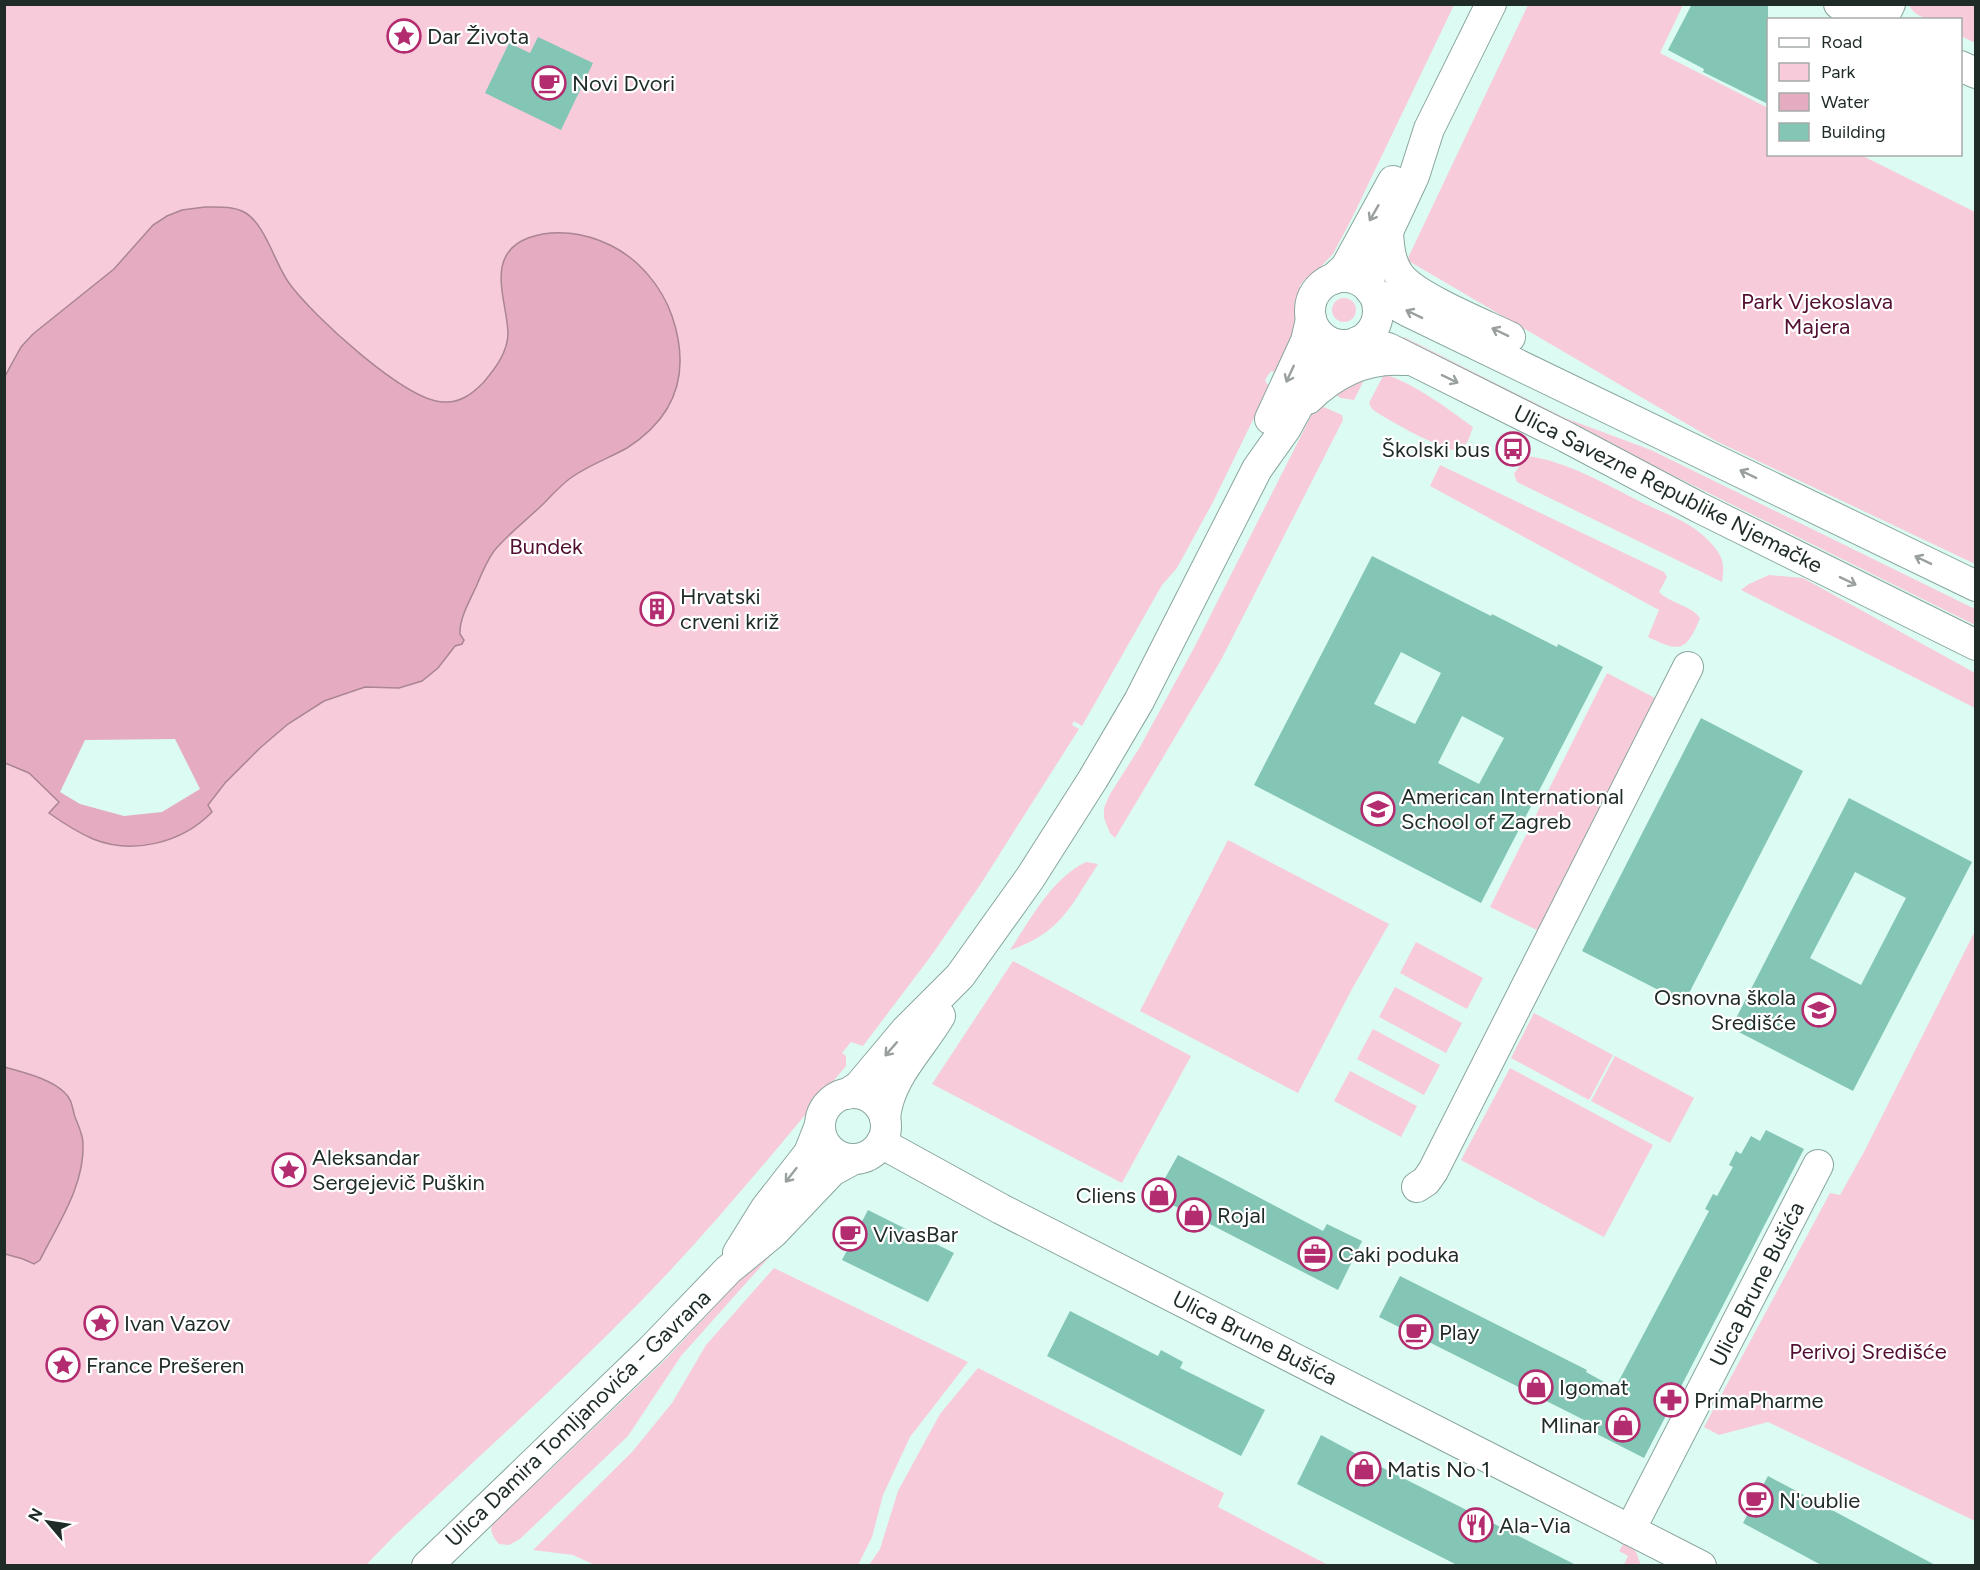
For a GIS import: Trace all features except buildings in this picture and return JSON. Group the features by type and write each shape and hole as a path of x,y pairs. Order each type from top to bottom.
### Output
{"street":[{"path":"1429,129 1414,176 1370,270 1370,289 1378,310 1373,329 1366,337 1349,344 1324,338 1318,333 1311,320 1312,300 1324,284 1346,267 1386,193 1429,129 1491,4"},
{"path":"1839,4 1865,18"},
{"path":"1883,18 1890,4"},
{"path":"1962,67 1976,73"},
{"path":"1388,233 1389,249 1398,273 1417,291 1581,372 1613,391 1694,448"},
{"path":"1333,279 1348,277 1363,283 1370,289"},
{"name":"Ulica Savezne Republike Njemačke","path":"1370,289 1401,308 1976,586"},
{"name":"Ulica Damira Tomljanovića - Gavrana","path":"1257,469 1267,428 1306,341 1311,320"},
{"name":"Ulica Savezne Republike Njemačke","path":"1349,344 1378,344 1413,360 1708,512 1976,645"},
{"name":"Ulica Damira Tomljanovića - Gavrana","path":"427,1566 651,1350 728,1270 773,1233 832,1171 874,1151 883,1130 886,1104 896,1080 938,1020 960,976 1030,878 1121,732 1155,671 1257,469 1294,414 1323,361 1330,352 1349,344"},
{"path":"1294,414 1327,382 1355,366 1382,360 1413,360"},
{"path":"1417,1187 1426,1181 1433,1171 1688,667"},
{"name":"Ulica Damira Tomljanovića - Gavrana","path":"728,1270 766,1208 809,1153 826,1108 831,1102 859,1086 913,1023 960,976"},
{"path":"847,1094 866,1096 881,1108 883,1130"},
{"path":"820,1125 826,1146 844,1158 854,1159"},
{"name":"Ulica Brune Bušića","path":"883,1130 1001,1209 1691,1563"},
{"name":"Ulica Brune Bušića","path":"1630,1530 1818,1165"}],"green space":[{"path":"1911,4 1975,5 1975,43 1962,36 1962,18 1926,18 1914,12 1910,7"},
{"name":"Bundek","path":"4,5 1454,5 1333,254 1299,287 1302,288 1297,308 1297,328 1274,372 1271,371 1265,380 1269,387 1213,502 1177,568 1162,585 1082,726 1074,721 1072,725 1079,729 980,885 931,956 863,1046 851,1042 842,1053 846,1056 846,1066 670,1271 582,1360 366,1565 5,1565"},
{"name":"Park Vjekoslava Majera","path":"1528,5 1683,5 1660,53 1767,107 1767,156 1863,156 1975,212 1975,564 1716,441 1407,260"},
{"path":"1344,298 1353,301 1356,310 1353,319 1344,322 1335,319 1332,310 1335,301"},
{"path":"1404,337 1565,418 1651,450 1975,609 1975,625 1402,341"},
{"path":"1367,374 1354,400 1341,398 1329,391"},
{"path":"1384,374 1419,390 1473,427 1468,441 1460,451 1429,441 1372,409 1369,403"},
{"path":"1317,404 1342,415 1343,420 1221,660 1115,838 1110,833 1104,818 1104,808 1110,794 1140,747 1195,646"},
{"path":"1526,456 1541,458 1571,468 1695,529 1720,555 1723,564 1722,582 1517,482 1514,474"},
{"path":"1440,465 1664,572 1667,577 1659,592 1691,610 1700,618 1690,638 1686,643 1674,647 1648,637 1659,610 1430,486"},
{"path":"1769,575 1803,578 1975,673 1975,708 1741,590"},
{"path":"1607,673 1659,700 1543,933 1490,907"},
{"path":"1228,840 1389,924 1298,1093 1140,1011"},
{"path":"1086,862 1098,864 1063,917 1041,936 1010,950 1052,889 1074,869"},
{"name":"Perivoj Središće","path":"1975,931 1975,1521 1768,1422 1719,1435 1704,1427 1830,1193 1840,1195 1864,1152"},
{"path":"1416,942 1483,978 1467,1009 1400,973"},
{"path":"1013,961 1191,1056 1122,1183 932,1084"},
{"path":"1395,987 1462,1023 1446,1053 1379,1017"},
{"path":"1534,1013 1613,1055 1589,1100 1511,1058"},
{"path":"1373,1029 1440,1065 1424,1095 1357,1059"},
{"path":"1615,1056 1694,1098 1670,1143 1591,1101"},
{"path":"1510,1068 1653,1145 1604,1237 1461,1160"},
{"path":"1350,1071 1417,1106 1401,1137 1334,1101"},
{"path":"796,1227 681,1356 628,1436 520,1539 509,1545 499,1544 491,1530 492,1522 546,1474 665,1360 765,1253"},
{"path":"774,1268 968,1362 910,1437 883,1495 872,1537 858,1565 597,1566 573,1555 533,1550 632,1452 672,1403 706,1345"},
{"path":"978,1368 1224,1493 1218,1507 1328,1565 869,1565 880,1549 898,1491 940,1414"},
{"path":"1625,1541 1636,1552 1641,1565 1624,1565 1628,1556 1619,1551"}],"water":[{"name":"Bundek","path":"205,207 235,209 251,217 264,234 289,283 317,315 384,373 427,398 444,402 460,399 479,387 492,372 506,347 508,333 501,280 506,255 514,246 528,238 549,233 570,233 600,241 621,251 640,266 656,284 672,316 678,336 679,374 668,407 658,422 627,448 585,469 567,481 494,551 463,616 460,634 464,640 462,644 455,646 438,668 422,681 399,688 365,687 324,701 288,724 225,783 208,805 212,812 186,832 140,846 108,844 81,833 49,813 59,802 29,773 5,763 4,378 21,347 33,334 114,269 153,225 182,210"},
{"path":"5,1067 44,1080 64,1092 70,1100 83,1140 80,1174 75,1189 40,1260 34,1264 5,1254"}],"pier":[{"path":"175,739 200,789 162,812 124,816 80,804 60,792 85,740"}],"place":[{"name":"Dar Života","path":"404,36"},
{"name":"Novi Dvori","path":"549,83"},
{"name":"Školski bus","path":"1513,449"},
{"name":"Hrvatski crveni križ","path":"657,609"},
{"name":"American International School of Zagreb","path":"1378,809"},
{"name":"Osnovna škola Središće","path":"1819,1010"},
{"name":"Aleksandar Sergejevič Puškin","path":"289,1170"},
{"name":"Cliens","path":"1159,1195"},
{"name":"Rojal","path":"1194,1215"},
{"name":"VivasBar","path":"850,1234"},
{"name":"Caki poduka","path":"1315,1254"},
{"name":"Ivan Vazov","path":"101,1323"},
{"name":"Play","path":"1416,1332"},
{"name":"France Prešeren","path":"63,1365"},
{"name":"Igomat","path":"1536,1387"},
{"name":"PrimaPharme","path":"1671,1400"},
{"name":"Mlinar","path":"1623,1425"},
{"name":"Matis No 1","path":"1364,1469"},
{"name":"N'oublie","path":"1756,1500"},
{"name":"Ala-Via","path":"1476,1525"}]}
